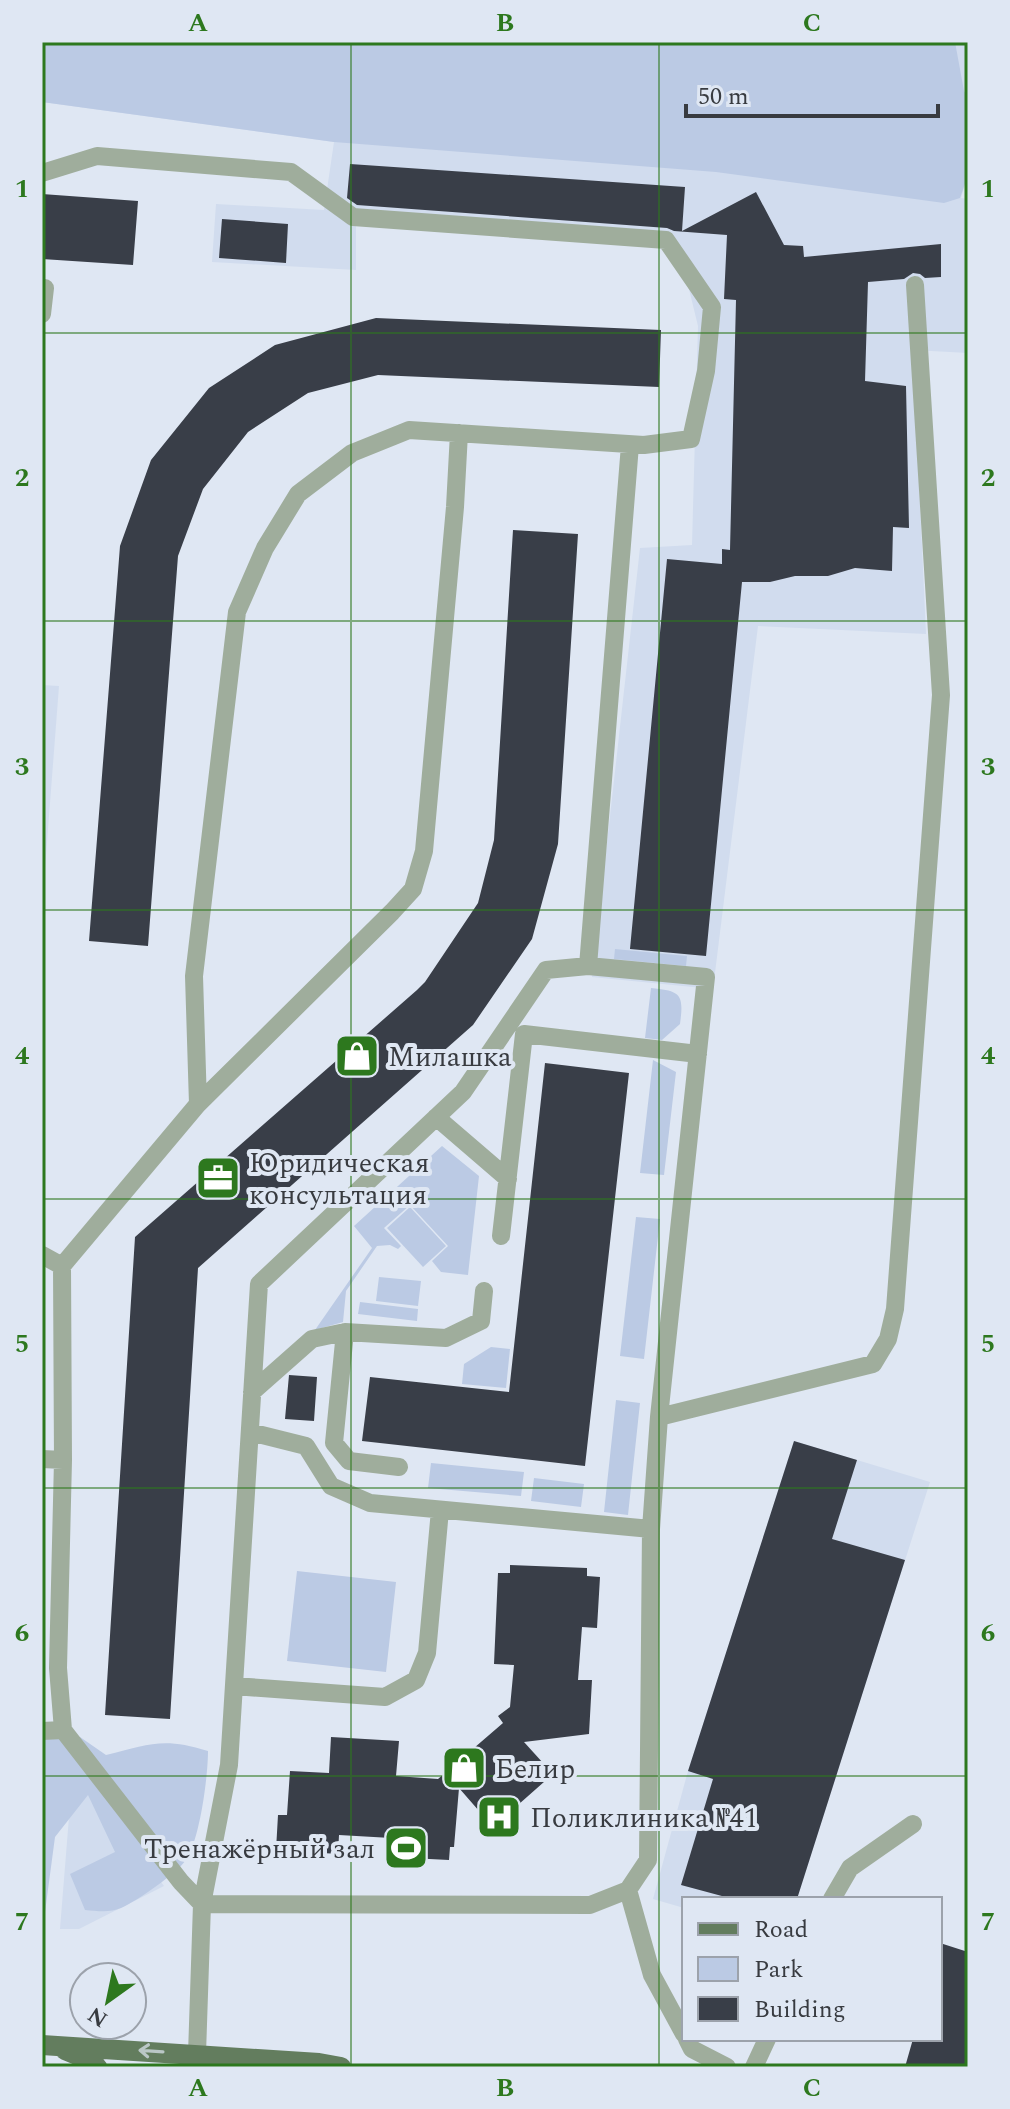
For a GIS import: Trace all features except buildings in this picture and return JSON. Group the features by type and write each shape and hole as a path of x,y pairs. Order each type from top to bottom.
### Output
{"main road":[{"path":"48,2045 199,2059 319,2063 341,2067"},
{"path":"48,2045 89,2060 97,2067"}],"lane":[{"path":"42,173 97,156 291,172 353,217 666,240 712,307 706,371 691,439 630,445 409,430 352,453 298,494 265,548 237,612 194,976 198,1104"},
{"path":"659,1417 873,1364 888,1339 895,1309 941,695 915,285"},
{"path":"42,288 45,288 42,314"},
{"path":"199,2059 202,1904 229,1765 259,1284 463,1092 546,970 588,966 706,977 659,1417 651,1529 648,1860 628,1890 590,1905 202,1904 181,1882 63,1730 51,1584 63,1460 62,1266 198,1104 413,889 424,851 459,433"},
{"path":"588,966 630,445"},
{"path":"501,1236 524,1034 698,1054"},
{"path":"436,1117 508,1179"},
{"path":"42,1255 62,1266"},
{"path":"252,1392 312,1339 345,1332 446,1338 481,1321 484,1291"},
{"path":"345,1332 334,1443 349,1461 399,1467"},
{"path":"250,1432 306,1446 331,1486 370,1503 651,1529"},
{"path":"42,1459 63,1460"},
{"path":"234,1686 385,1697 416,1680 427,1653 440,1510"},
{"path":"42,1731 63,1730"},
{"path":"833,1897 850,1868 913,1824"},
{"path":"628,1890 652,1975 682,2031"},
{"path":"687,2041 692,2049 727,2067"},
{"path":"754,2067 766,2041"}],"shaded area":[{"path":"42,42 968,42 968,175 961,198 968,199 968,353 913,350 926,634 758,626 713,989 592,977 640,548 692,545 698,326 688,285 663,248 356,225 356,270 212,262 216,204 324,210 334,142 42,102"},
{"path":"42,685 59,686 42,907"},
{"path":"794,1441 930,1482 798,1897 682,1897 682,1907 653,1899 688,1771"},
{"path":"71,1792 95,1794 164,1886 79,1929 60,1929"}],"green space":[{"path":"42,42 955,42 968,98 968,175 960,198 944,203 716,172 334,142 42,102"},
{"path":"615,949 687,956 686,966 614,959"},
{"path":"651,988 674,993 680,1000 680,1024 662,1040 645,1038"},
{"path":"653,1060 676,1072 664,1175 640,1173"},
{"path":"442,1146 479,1176 468,1275 441,1272 432,1261 448,1246 410,1205 384,1228 401,1246 398,1249 390,1245 377,1246 346,1291 343,1322 315,1330 372,1248 354,1226"},
{"path":"410,1207 446,1246 423,1267 387,1228"},
{"path":"636,1217 660,1219 644,1359 620,1356"},
{"path":"379,1277 421,1281 418,1306 376,1301"},
{"path":"360,1302 418,1309 417,1321 358,1314"},
{"path":"491,1347 510,1349 506,1388 462,1384 464,1364"},
{"path":"616,1400 640,1403 628,1515 604,1512"},
{"path":"431,1463 524,1472 521,1496 428,1488"},
{"path":"534,1478 584,1484 581,1507 531,1501"},
{"path":"297,1571 396,1582 386,1672 287,1661"},
{"path":"80,1737 106,1755 168,1743 208,1751 199,1823 186,1860 166,1879 121,1908 85,1910 70,1874 115,1852 88,1795 55,1837 45,1912 42,1912 42,1738"}],"place":[{"name":"Милашка","path":"357,1056"},
{"name":"Юридическая консультация","path":"218,1178"},
{"name":"Белир","path":"464,1768"},
{"name":"Поликлиника №41","path":"499,1817"},
{"name":"Тренажёрный зал","path":"406,1848"}]}
